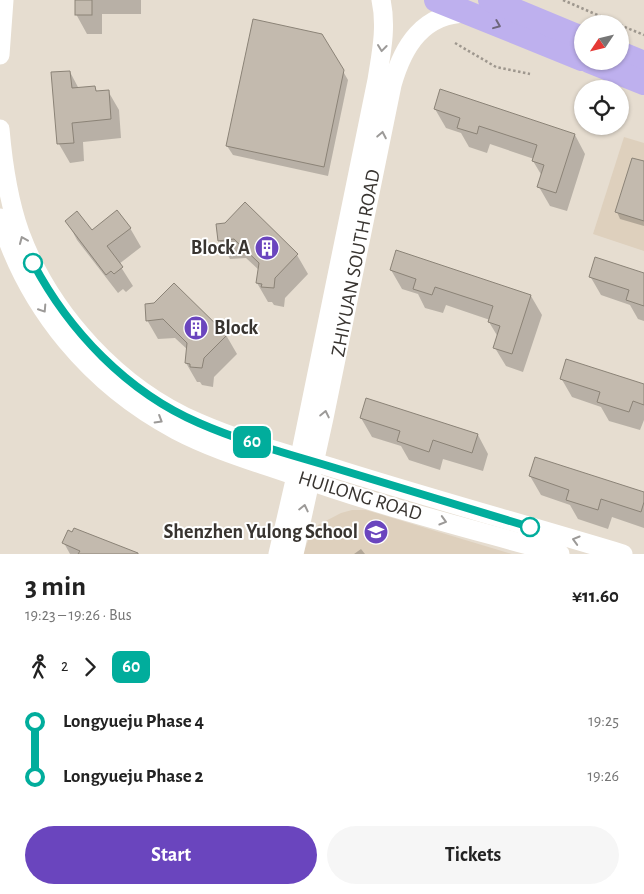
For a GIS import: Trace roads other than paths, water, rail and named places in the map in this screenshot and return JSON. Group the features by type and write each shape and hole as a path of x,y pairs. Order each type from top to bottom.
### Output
{"main road":[{"path":"436,0 574,56"},
{"path":"490,0 574,35"},
{"path":"629,57 644,63"},
{"path":"612,70 644,83"}],"street":[{"path":"0,55 4,0"},
{"name":"ZHIYUAN SOUTH ROAD","path":"307,460 377,80 384,28 384,11 381,0"},
{"name":"ZHIYUAN SOUTH ROAD","path":"294,554 307,460 397,66 404,51 415,36 427,26 440,18 454,13 468,13"},
{"name":"HUILONG ROAD","path":"0,129 3,164 10,200 20,232 44,284 82,334 123,375 148,394 172,410 230,435 307,460 623,554"},
{"name":"HUILONG ROAD","path":"0,218 18,266 45,313 68,344 88,366 109,384 138,407 176,430 228,453 346,494 560,554"},
{"name":"ZHIYUAN SOUTH ROAD","path":"278,554 303,479"}],"place":[{"name":"Block A","path":"267,248"},
{"name":"Block","path":"196,328"},
{"name":"Shenzhen Yulong School","path":"376,532"}]}
